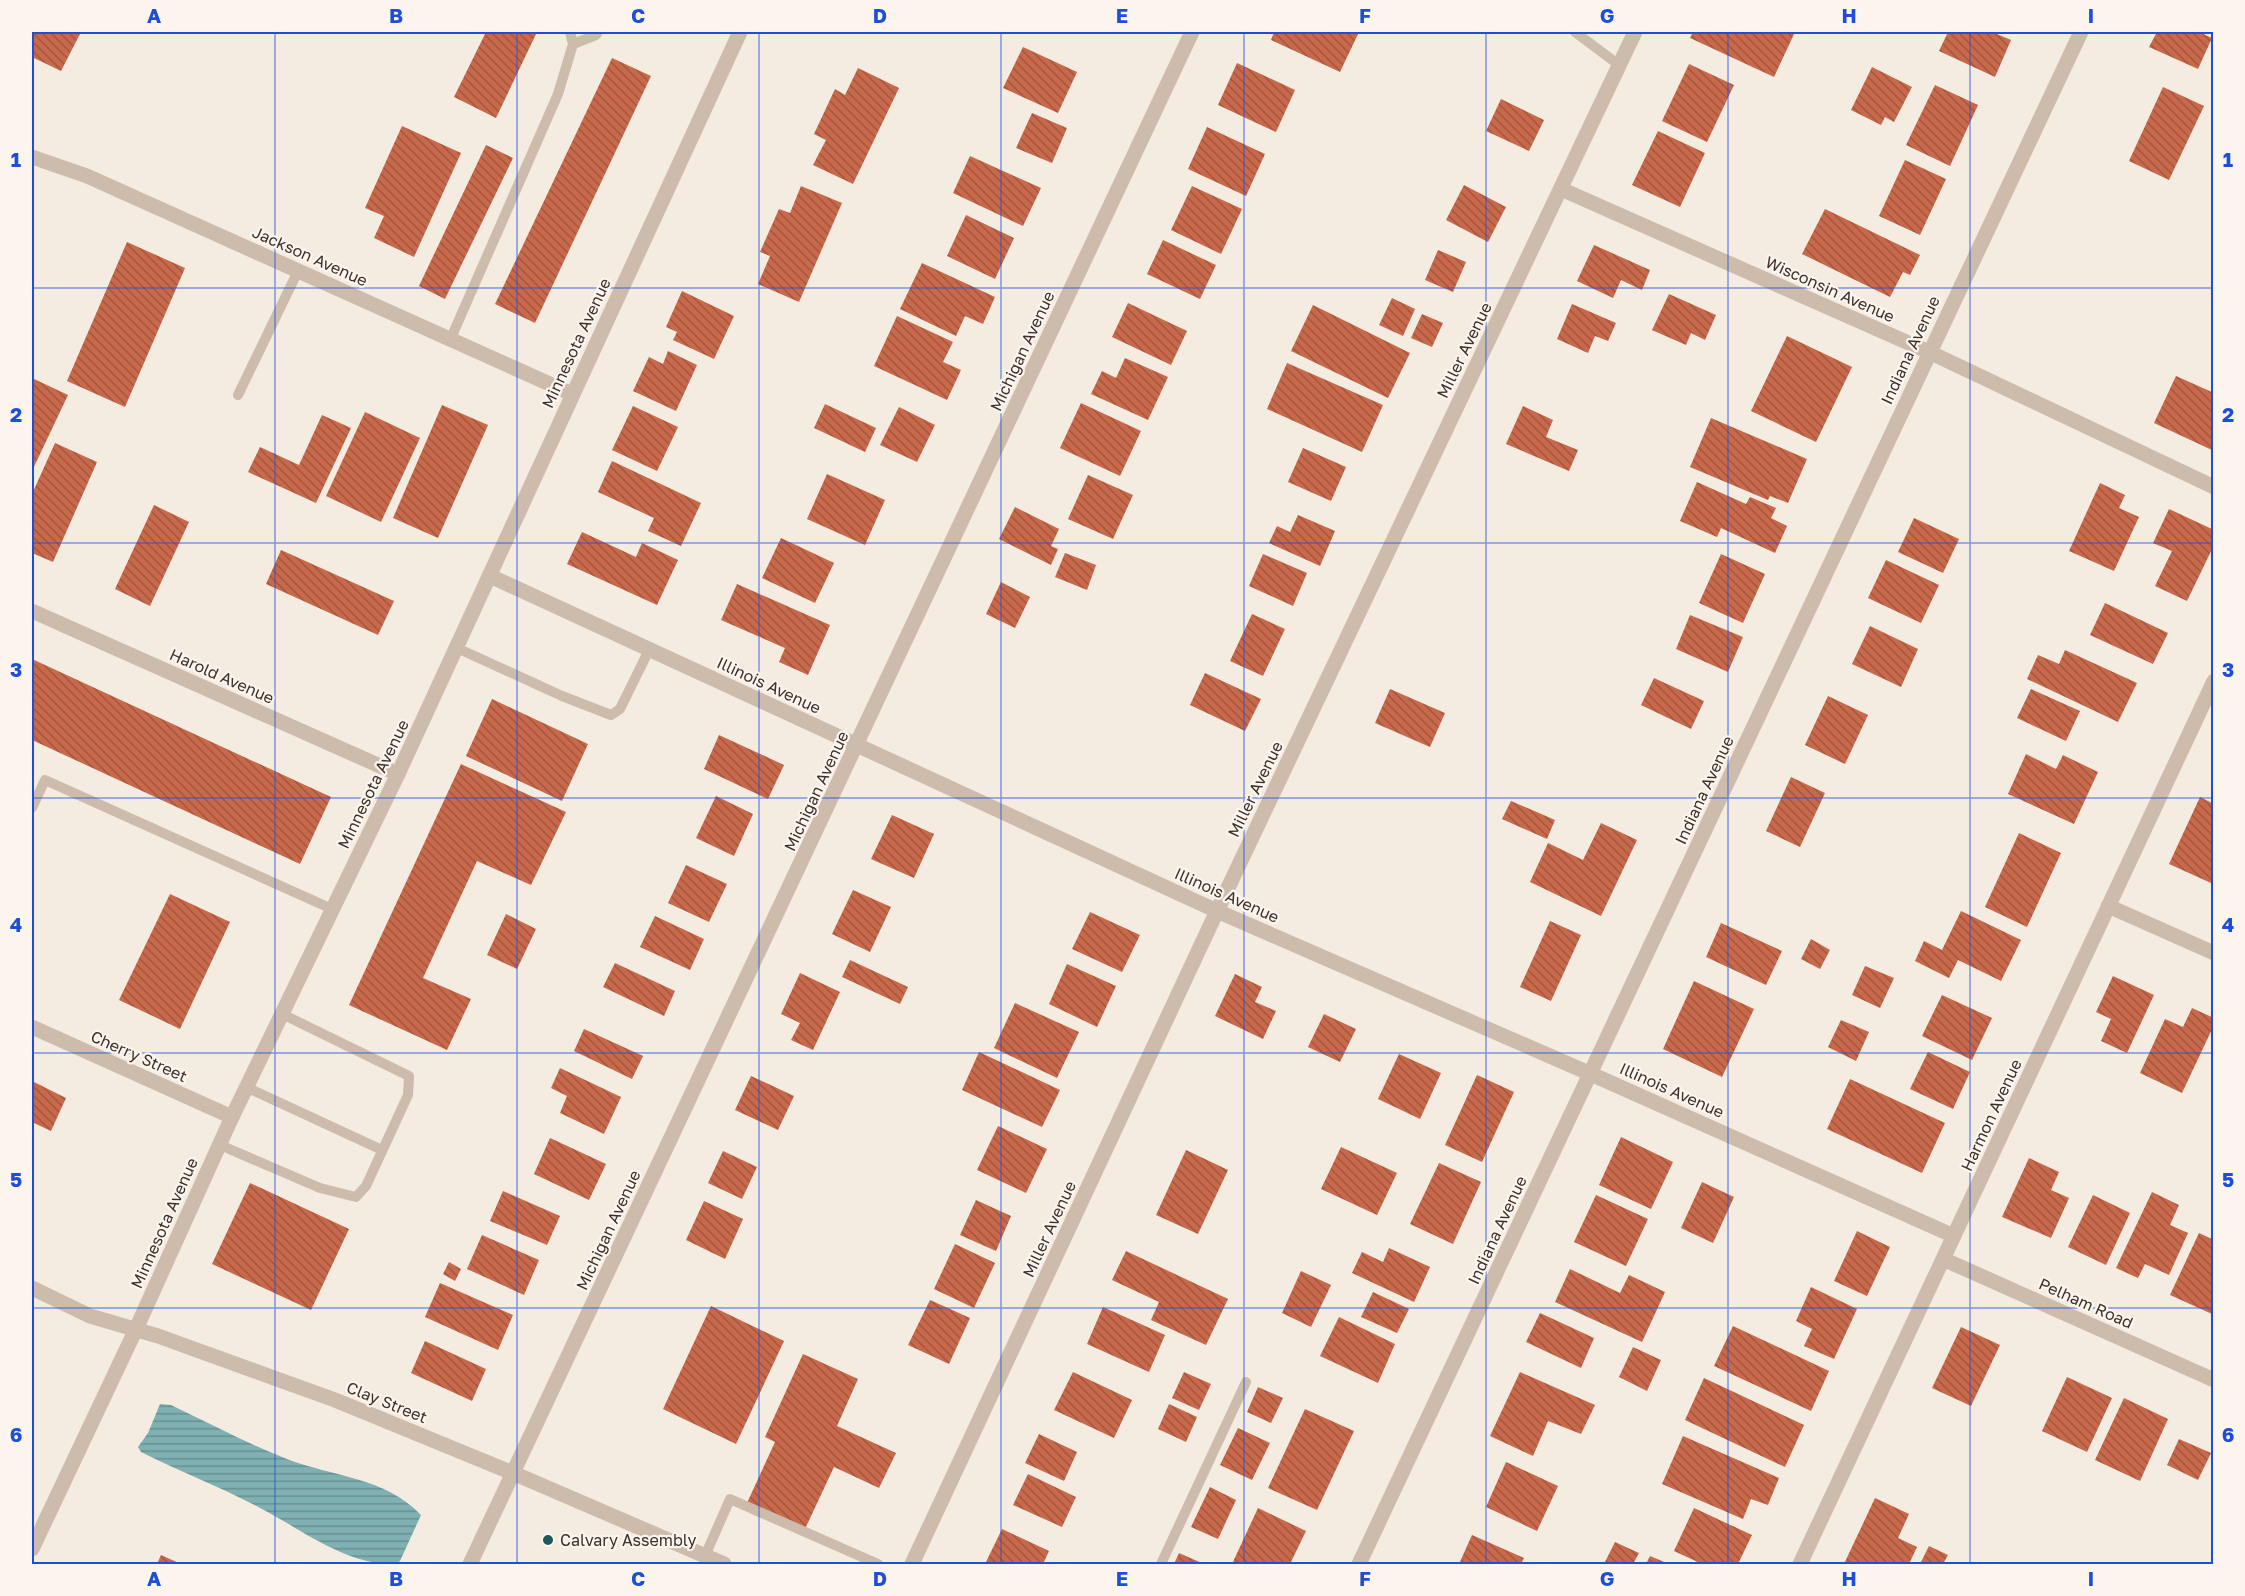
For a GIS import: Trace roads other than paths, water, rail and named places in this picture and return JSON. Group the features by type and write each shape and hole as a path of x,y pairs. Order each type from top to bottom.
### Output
{"street":[{"name":"Minnesota Avenue","path":"32,1549 136,1329 246,1087 457,648 740,32"},
{"name":"Michigan Avenue","path":"470,1564 1192,32"},
{"name":"Miller Avenue","path":"912,1564 1217,911 1635,32"},
{"name":"Indiana Avenue","path":"1359,1564 2081,32"},
{"name":"Jackson Avenue","path":"32,157 87,177 572,394"},
{"name":"Wisconsin Avenue","path":"1561,189 1929,352 2214,487"},
{"name":"Illinois Avenue","path":"490,576 1217,911 1954,1236"},
{"name":"Harold Avenue","path":"32,611 398,774"},
{"name":"Harmon Avenue","path":"1800,1564 2214,681"},
{"path":"2108,906 2214,953"},
{"name":"Cherry Street","path":"32,1027 232,1117"},
{"name":"Pelham Road","path":"1943,1259 2214,1380"},
{"name":"Clay Street","path":"32,1288 90,1316 136,1329 335,1400 513,1473 724,1564"}],"lane":[{"path":"451,338 558,94 573,44 570,32"},
{"path":"573,44 596,35 598,32"},
{"path":"1575,32 1619,65"},
{"path":"238,395 298,271"},
{"path":"457,648 562,696 611,715 620,709 649,650"},
{"path":"32,808 45,780 332,909"},
{"path":"219,1145 320,1188 356,1197 366,1186 408,1095 409,1076 282,1014"},
{"path":"246,1087 382,1150"},
{"path":"1161,1564 1246,1382"},
{"path":"705,1556 730,1499 878,1564"}],"water":[{"path":"160,1404 171,1405 287,1459 375,1485 407,1502 421,1515 400,1561 395,1564 377,1563 342,1553 247,1501 141,1452 138,1447 148,1433"}],"place":[{"name":"Calvary Assembly","path":"548,1540"}]}
